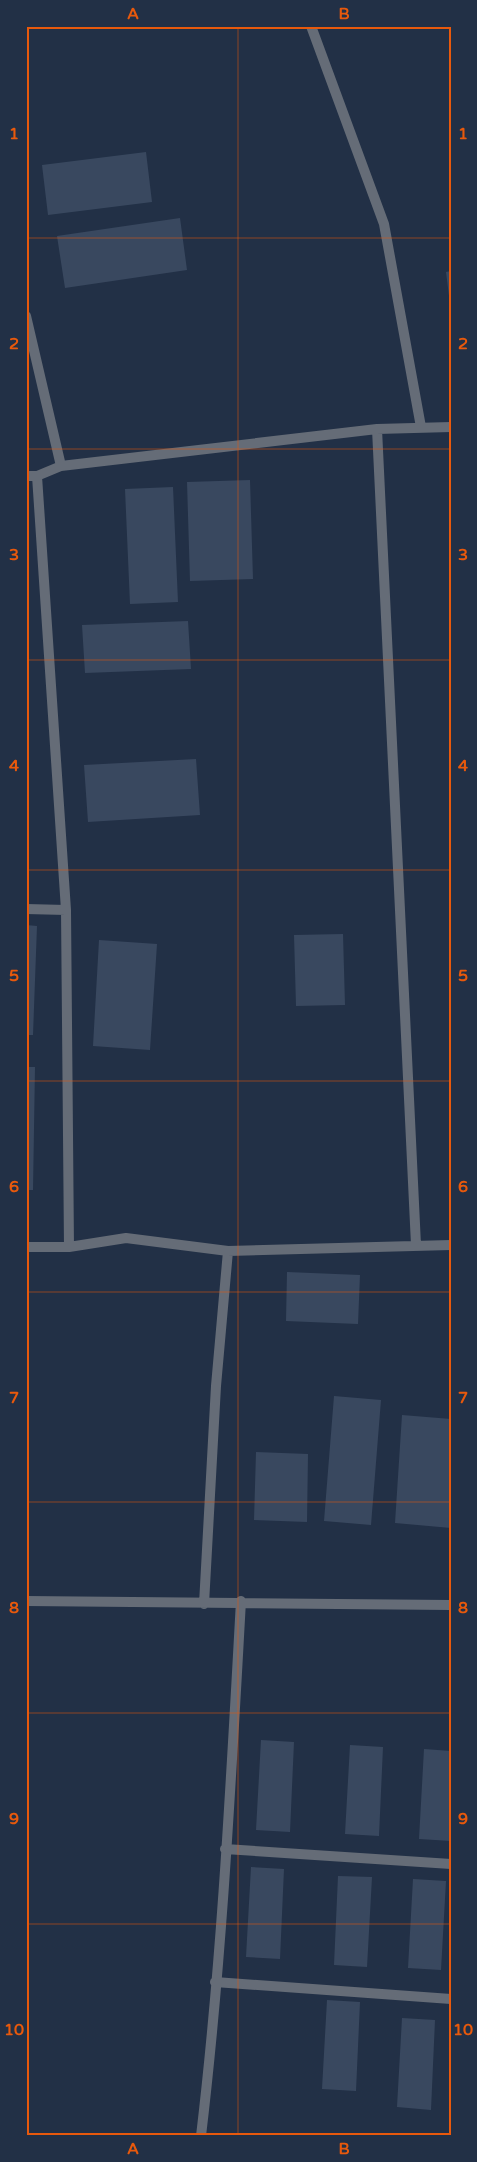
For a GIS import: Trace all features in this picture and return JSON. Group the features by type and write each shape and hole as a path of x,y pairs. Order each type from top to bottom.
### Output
{"street":[{"path":"311,26 384,224 421,427"},
{"path":"26,316 61,466"},
{"path":"26,476 37,476 61,466 377,429 451,427"},
{"path":"377,429 416,1245"},
{"path":"37,476 66,910 69,1248"},
{"path":"26,909 66,910"},
{"path":"26,1247 69,1248 126,1238 228,1252 451,1245"},
{"path":"204,1604 216,1386 228,1252"},
{"path":"26,1601 204,1604 241,1601 451,1605"},
{"path":"201,2136 225,1849 241,1601"},
{"path":"225,1849 451,1864"},
{"path":"215,1982 451,1999"}],"building":[{"path":"146,152 152,202 48,215 42,165"},
{"path":"180,218 187,270 65,288 57,236"},
{"path":"451,271 451,304 450,304 446,272"},
{"path":"250,480 253,579 190,581 187,482"},
{"path":"173,487 178,602 130,604 125,489"},
{"path":"188,621 191,669 85,673 82,625"},
{"path":"196,759 200,815 88,822 84,765"},
{"path":"26,925 37,926 33,1035 26,1035"},
{"path":"343,934 345,1005 296,1006 294,935"},
{"path":"99,940 157,944 150,1050 93,1046"},
{"path":"26,1067 35,1067 33,1190 26,1190"},
{"path":"287,1272 360,1275 358,1324 286,1321"},
{"path":"334,1396 381,1400 371,1525 324,1521"},
{"path":"402,1415 451,1419 451,1528 395,1523"},
{"path":"256,1452 308,1454 307,1522 254,1520"},
{"path":"261,1740 294,1742 290,1832 256,1830"},
{"path":"350,1745 383,1747 379,1836 345,1834"},
{"path":"424,1749 451,1751 451,1841 419,1839"},
{"path":"251,1867 284,1869 280,1959 246,1957"},
{"path":"338,1876 372,1877 367,1967 334,1965"},
{"path":"413,1879 446,1881 441,1970 408,1968"},
{"path":"327,2000 360,2002 356,2091 322,2089"},
{"path":"402,2018 435,2020 431,2110 397,2107"}]}
